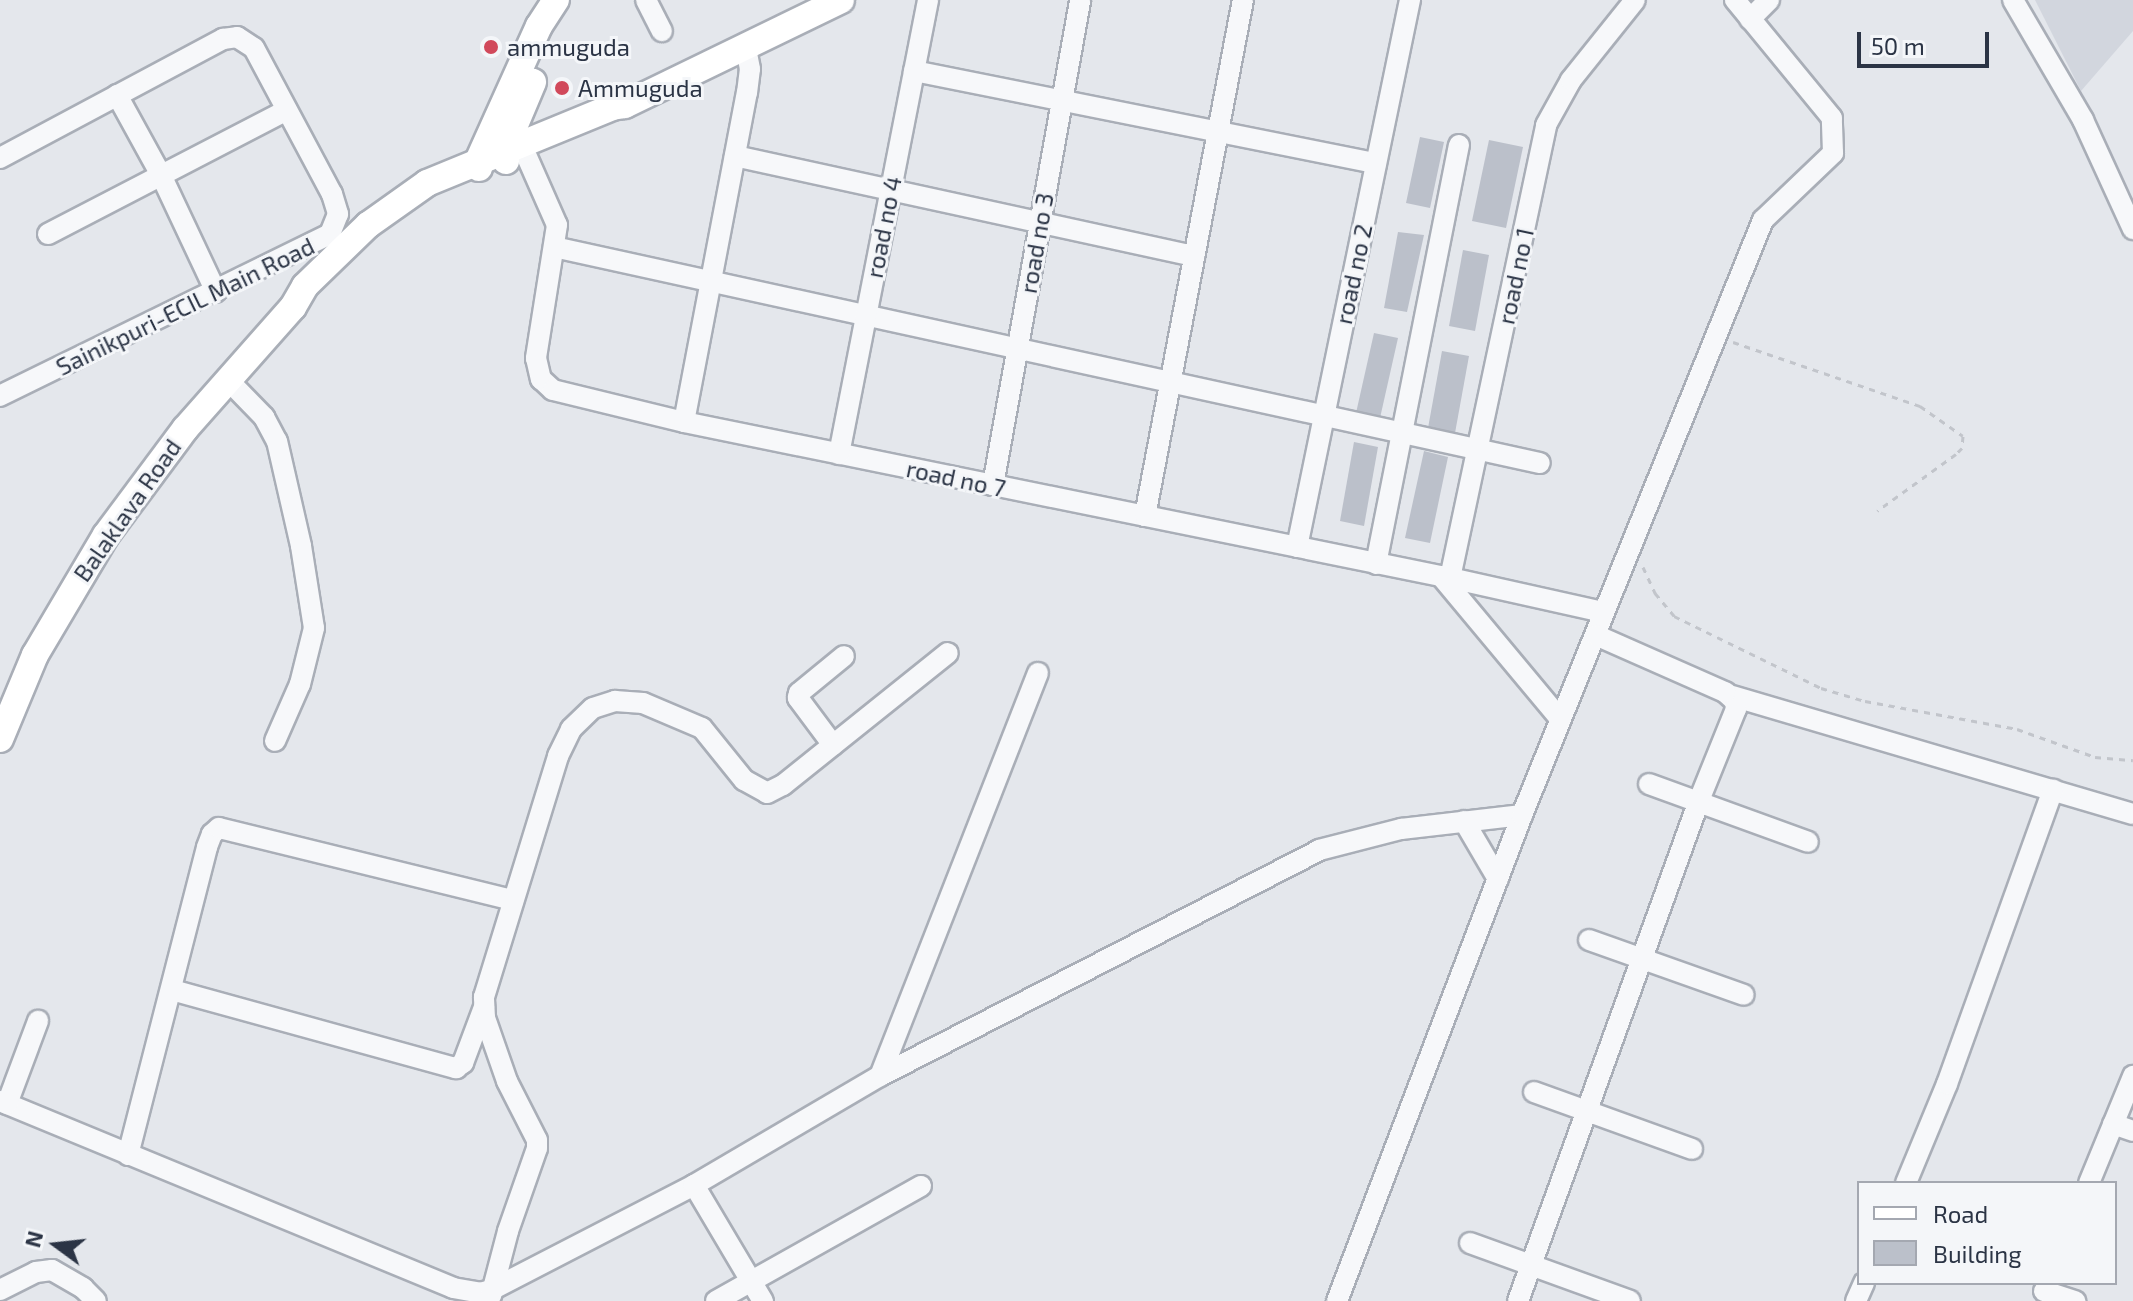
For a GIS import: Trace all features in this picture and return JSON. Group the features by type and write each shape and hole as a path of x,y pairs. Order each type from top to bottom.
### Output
{"main road":[{"path":"513,157 553,30 556,0"},
{"path":"479,168 539,26 556,0"},
{"name":"Sainikpuri-ECIL Main Road","path":"293,307 304,305 352,256 403,215 479,168 513,157 612,107 625,105 746,49 834,2"},
{"name":"Balaklava Road","path":"0,739 35,655 77,580 146,480 293,307"}],"street":[{"path":"646,0 662,31"},
{"name":"road no 4","path":"839,454 928,0"},
{"name":"road no 3","path":"993,485 1080,0"},
{"path":"1145,516 1243,0"},
{"name":"road no 2","path":"1297,547 1410,0"},
{"name":"road no 1","path":"1446,577 1477,449 1546,125 1571,80 1635,0"},
{"path":"1337,1301 1522,815 1763,220 1833,153 1832,118 1735,0"},
{"path":"1750,19 1769,0"},
{"path":"2013,0 2083,120 2133,229"},
{"path":"0,158 223,39 237,37 254,48 287,110 48,234"},
{"path":"684,422 750,69 746,49"},
{"path":"914,71 1376,163"},
{"path":"117,95 161,175 216,292"},
{"name":"Sainikpuri-ECIL Main Road","path":"0,396 330,234 338,214 332,194 287,110"},
{"path":"1376,564 1459,145"},
{"path":"735,156 1194,256"},
{"name":"road no 7","path":"513,157 555,215 554,247 536,358 541,379 553,390 684,422 1446,577 1603,612"},
{"path":"554,247 1540,463"},
{"path":"228,380 264,417 277,441 301,546 314,628 300,684 275,741"},
{"path":"1446,577 1561,720"},
{"path":"1596,635 1732,696 2133,814"},
{"path":"172,990 456,1068 463,1063 484,1007 513,900 558,756 571,729 593,708 615,701 643,703 702,728 744,780 767,793 833,745 948,653"},
{"path":"833,745 798,698 799,693 844,656"},
{"path":"880,1076 1038,673"},
{"path":"1518,1301 1698,802 1736,709 1732,696"},
{"path":"1649,784 1808,842"},
{"path":"1907,1181 1947,1084 2053,790"},
{"path":"38,1021 3,1103 453,1288 491,1296 694,1185 880,1076 1319,850 1369,835 1522,815"},
{"path":"1464,821 1498,879"},
{"path":"128,1155 207,847 212,834 219,828 513,900"},
{"path":"1589,940 1744,995"},
{"path":"484,1007 507,1081 537,1140 491,1296"},
{"path":"2090,1181 2133,1076"},
{"path":"1534,1092 1692,1149"},
{"path":"2113,1124 2133,1131"},
{"path":"694,1185 763,1301"},
{"path":"716,1301 921,1186"},
{"path":"1470,1243 1630,1301"},
{"path":"0,1290 36,1272 52,1270 83,1288 96,1301"},
{"path":"2044,1292 2075,1301"}],"path":[{"path":"1718,336 1920,406 1963,436 1962,448 1956,454 1877,511"},
{"path":"1632,543 1655,593 1674,616 1810,684 1865,701 2017,729 2095,757 2133,760"}],"shaded area":[{"path":"2035,0 2133,0 2133,31 2081,91"}],"building":[{"path":"1420,137 1444,142 1430,208 1406,203"},
{"path":"1489,140 1523,147 1506,228 1472,221"},
{"path":"1398,232 1424,235 1407,312 1384,308"},
{"path":"1463,250 1489,255 1475,331 1449,326"},
{"path":"1374,333 1398,338 1380,418 1356,413"},
{"path":"1442,351 1469,356 1455,433 1428,428"},
{"path":"1354,442 1378,447 1364,526 1340,521"},
{"path":"1424,451 1448,457 1430,543 1405,538"}],"place":[{"name":"ammuguda","path":"491,47"},
{"name":"Ammuguda","path":"562,88"}]}
